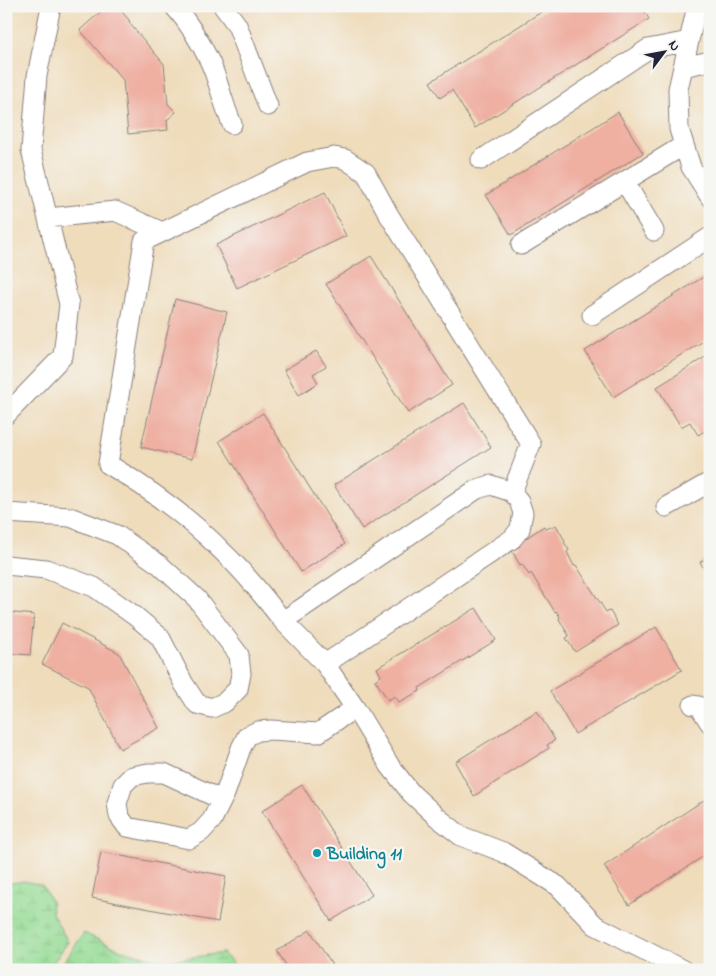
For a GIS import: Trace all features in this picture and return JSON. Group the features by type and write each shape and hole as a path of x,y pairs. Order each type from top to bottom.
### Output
{"street":[{"path":"6,416 63,356 69,304 31,150 37,76 51,6"},
{"path":"174,6 190,25 211,63 223,104 232,124"},
{"path":"224,6 237,25 268,106"},
{"path":"697,6 678,89 679,129 691,167 710,197"},
{"path":"481,160 648,49 689,41"},
{"path":"683,67 710,61"},
{"path":"521,244 684,145"},
{"path":"512,492 532,444 366,173 345,159 334,157 307,162 144,241 108,464 163,500 223,552 283,621 325,664 355,708 390,766 411,793 461,836 503,852 558,886 595,925 683,970"},
{"path":"625,182 654,231"},
{"path":"48,218 115,211 162,232"},
{"path":"592,315 710,237"},
{"path":"666,507 710,482"},
{"path":"283,621 477,489 491,485 512,492 519,501 523,513 520,529 512,539 325,664"},
{"path":"6,513 70,517 117,535 160,564 197,599 239,655 241,674 238,689 225,702 212,708 197,704 184,684 160,637 135,616 94,587 46,569 6,565"},
{"path":"694,705 699,706 710,723"},
{"path":"222,800 164,773 148,772 132,776 123,786 116,803 118,816 127,827 188,838 201,832 212,820 222,800 247,736 258,731 271,730 318,733 355,708"}],"green space":[{"path":"24,881 42,885 51,901 52,913 68,942 48,970 6,970 6,884"},
{"path":"84,933 121,950 164,961 223,953 239,970 58,970"}],"building":[{"path":"107,6 117,6 164,64 168,104 176,112 167,120 168,130 128,134 123,80 80,30"},
{"path":"551,6 641,6 649,19 475,128 452,90 440,98 430,82"},
{"path":"6,57 11,60 6,68"},
{"path":"618,112 643,153 511,235 486,195"},
{"path":"325,192 346,236 237,288 216,245"},
{"path":"371,256 452,385 408,413 326,284"},
{"path":"705,276 710,284 710,337 613,397 585,351"},
{"path":"175,299 227,312 192,459 141,447"},
{"path":"316,351 326,366 313,374 318,383 299,395 284,370"},
{"path":"710,354 710,428 698,435 690,422 681,427 657,387"},
{"path":"464,403 491,447 362,529 334,485"},
{"path":"263,413 345,544 301,572 219,441"},
{"path":"556,525 569,550 567,552 574,566 576,565 606,612 610,611 618,625 575,652 566,638 569,636 559,619 560,617 531,573 529,575 522,564 520,565 512,551 520,546 519,543 544,526 546,529"},
{"path":"710,556 710,578 700,562"},
{"path":"476,608 496,640 419,688 420,691 399,702 395,696 388,700 375,680 381,676 377,668"},
{"path":"6,612 34,615 30,655 6,653"},
{"path":"62,623 119,653 159,728 120,749 88,687 42,664"},
{"path":"656,627 682,670 575,734 550,691"},
{"path":"537,711 555,740 547,745 549,748 474,796 455,762"},
{"name":"Building 11","path":"302,785 372,895 331,921 262,811"},
{"path":"704,800 710,809 710,852 629,905 604,866"},
{"path":"101,852 226,876 218,922 92,898"},
{"path":"310,930 335,970 289,970 277,951"}],"place":[{"name":"Building 11","path":"317,853"}]}
